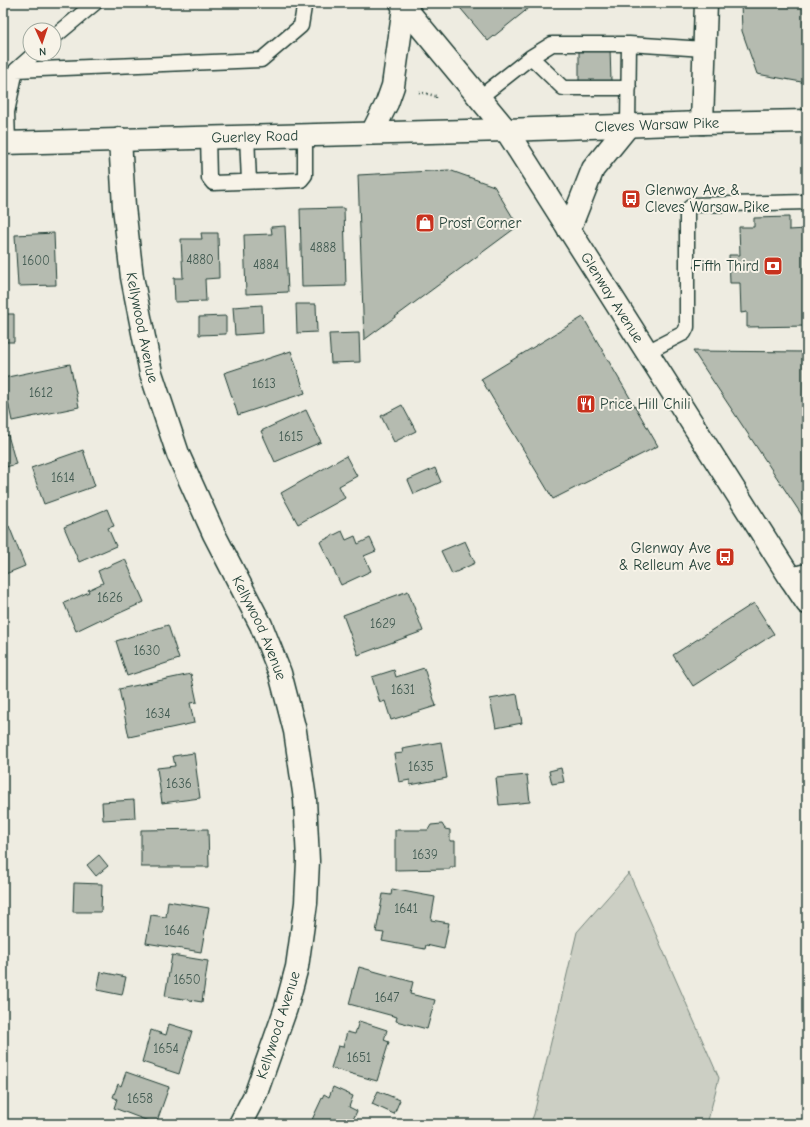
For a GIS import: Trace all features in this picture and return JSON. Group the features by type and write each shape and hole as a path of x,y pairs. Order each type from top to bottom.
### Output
{"street":[{"path":"702,123 706,3"},
{"path":"372,133 387,103 393,86 403,5"},
{"name":"Glenway Avenue","path":"403,5 506,130 647,352 799,578 807,603"},
{"name":"Cleves Warsaw Pike","path":"506,130 807,121"},
{"path":"569,230 593,169 628,126"},
{"name":"Guerley Road","path":"6,143 305,134 506,130"},
{"name":"Kellywood Avenue","path":"120,139 124,207 132,278 151,373 178,454 214,534 262,625 280,673 295,731 305,799 308,861 307,896 296,967 286,1008 256,1094 240,1124"}],"lane":[{"path":"62,30 95,3"},
{"path":"16,70 261,60 301,26 304,7 301,3"},
{"path":"479,98 531,57 552,44 629,44 704,49"},
{"path":"628,126 629,44"},
{"path":"531,57 563,88 629,88"},
{"path":"6,143 7,112 16,70 25,62"},
{"path":"208,137 209,178 213,183 301,180 305,175 305,134"},
{"path":"247,136 249,181"},
{"path":"647,352 684,333 687,327 687,210 693,205 807,202"}],"shaded area":[{"path":"629,873 719,1078 707,1124 530,1124 534,1114 577,932"}],"building":[{"path":"456,3 535,3 488,41"},
{"path":"741,3 807,3 807,83 757,74 742,31"},
{"path":"610,48 611,81 579,81 579,49"},
{"path":"449,170 494,186 518,226 364,340 358,175"},
{"path":"344,208 346,286 302,287 300,209"},
{"path":"789,217 789,230 807,229 807,326 747,327 747,312 741,313 740,283 730,283 729,255 740,255 739,227 754,227 754,218"},
{"path":"285,226 288,292 246,294 244,235 272,234 271,227"},
{"path":"54,233 56,285 18,286 15,235"},
{"path":"201,233 218,233 219,278 205,279 206,301 175,302 174,278 183,278 181,239 202,239"},
{"path":"296,304 316,304 317,332 297,333"},
{"path":"262,305 263,333 235,335 233,307"},
{"path":"3,314 14,314 14,342 3,342"},
{"path":"226,316 226,334 199,335 199,317"},
{"path":"583,317 658,446 553,499 481,379"},
{"path":"359,333 360,362 331,363 329,334"},
{"path":"291,351 305,393 238,415 224,373"},
{"path":"693,351 807,352 807,523"},
{"path":"70,364 79,407 12,421 3,378"},
{"path":"402,405 416,431 394,442 381,416"},
{"path":"306,410 321,442 275,462 261,431"},
{"path":"8,435 16,464 3,468 3,436"},
{"path":"83,450 95,486 44,504 31,468"},
{"path":"346,456 357,476 339,486 345,498 298,524 281,493"},
{"path":"435,468 441,482 414,494 408,480"},
{"path":"107,509 114,526 108,528 116,546 79,562 64,527"},
{"path":"9,526 25,566 3,575 3,528"},
{"path":"342,531 346,540 355,536 358,544 370,538 376,551 364,556 371,571 341,585 320,542"},
{"path":"465,541 475,563 452,574 441,551"},
{"path":"125,559 144,602 102,621 101,619 76,631 64,603 89,592 88,590 103,583 98,571"},
{"path":"408,591 423,631 358,655 343,615"},
{"path":"754,603 774,634 693,686 673,655"},
{"path":"168,625 179,659 127,676 116,641"},
{"path":"424,668 436,706 391,720 385,701 380,703 372,677 394,670 396,677"},
{"path":"191,674 197,702 190,703 194,723 129,737 119,689"},
{"path":"517,694 522,723 496,728 490,699"},
{"path":"441,742 447,778 410,785 410,780 399,782 394,754 403,753 402,749"},
{"path":"194,753 200,798 162,803 157,768 175,766 173,756"},
{"path":"561,768 564,782 552,784 549,771"},
{"path":"527,775 530,802 499,805 496,778"},
{"path":"134,800 135,818 103,820 102,802"},
{"path":"442,824 445,829 450,830 450,841 455,841 455,867 450,867 450,869 395,870 395,830 428,830 431,825"},
{"path":"208,829 209,867 141,867 141,830"},
{"path":"99,855 108,866 96,876 87,865"},
{"path":"74,883 102,884 101,912 73,912"},
{"path":"392,889 435,897 431,920 449,923 444,949 426,945 425,949 382,941 384,933 376,932 383,894 391,895"},
{"path":"168,901 209,908 201,952 146,943 151,915 166,917"},
{"path":"172,955 208,961 202,1002 165,996"},
{"path":"359,967 413,982 410,994 435,1000 427,1029 396,1021 397,1017 349,1004"},
{"path":"101,972 126,977 122,995 97,990"},
{"path":"359,1021 387,1030 384,1040 389,1042 377,1081 331,1068 338,1046 343,1047 347,1032 355,1034"},
{"path":"169,1024 192,1031 179,1074 142,1062 151,1030 166,1035"},
{"path":"126,1072 169,1087 156,1124 114,1108 117,1099 113,1097 118,1084 121,1086"},
{"path":"333,1087 353,1096 349,1107 357,1111 351,1124 310,1124 324,1094 329,1097"},
{"path":"378,1091 400,1100 394,1114 372,1104"}],"place":[{"name":"Glenway Ave & Cleves Warsaw Pike","path":"631,199"},
{"name":"Prost Corner","path":"425,223"},
{"name":"Fifth Third","path":"773,266"},
{"name":"Price Hill Chili","path":"586,404"},
{"name":"Glenway Ave & Relleum Ave","path":"725,557"}]}
